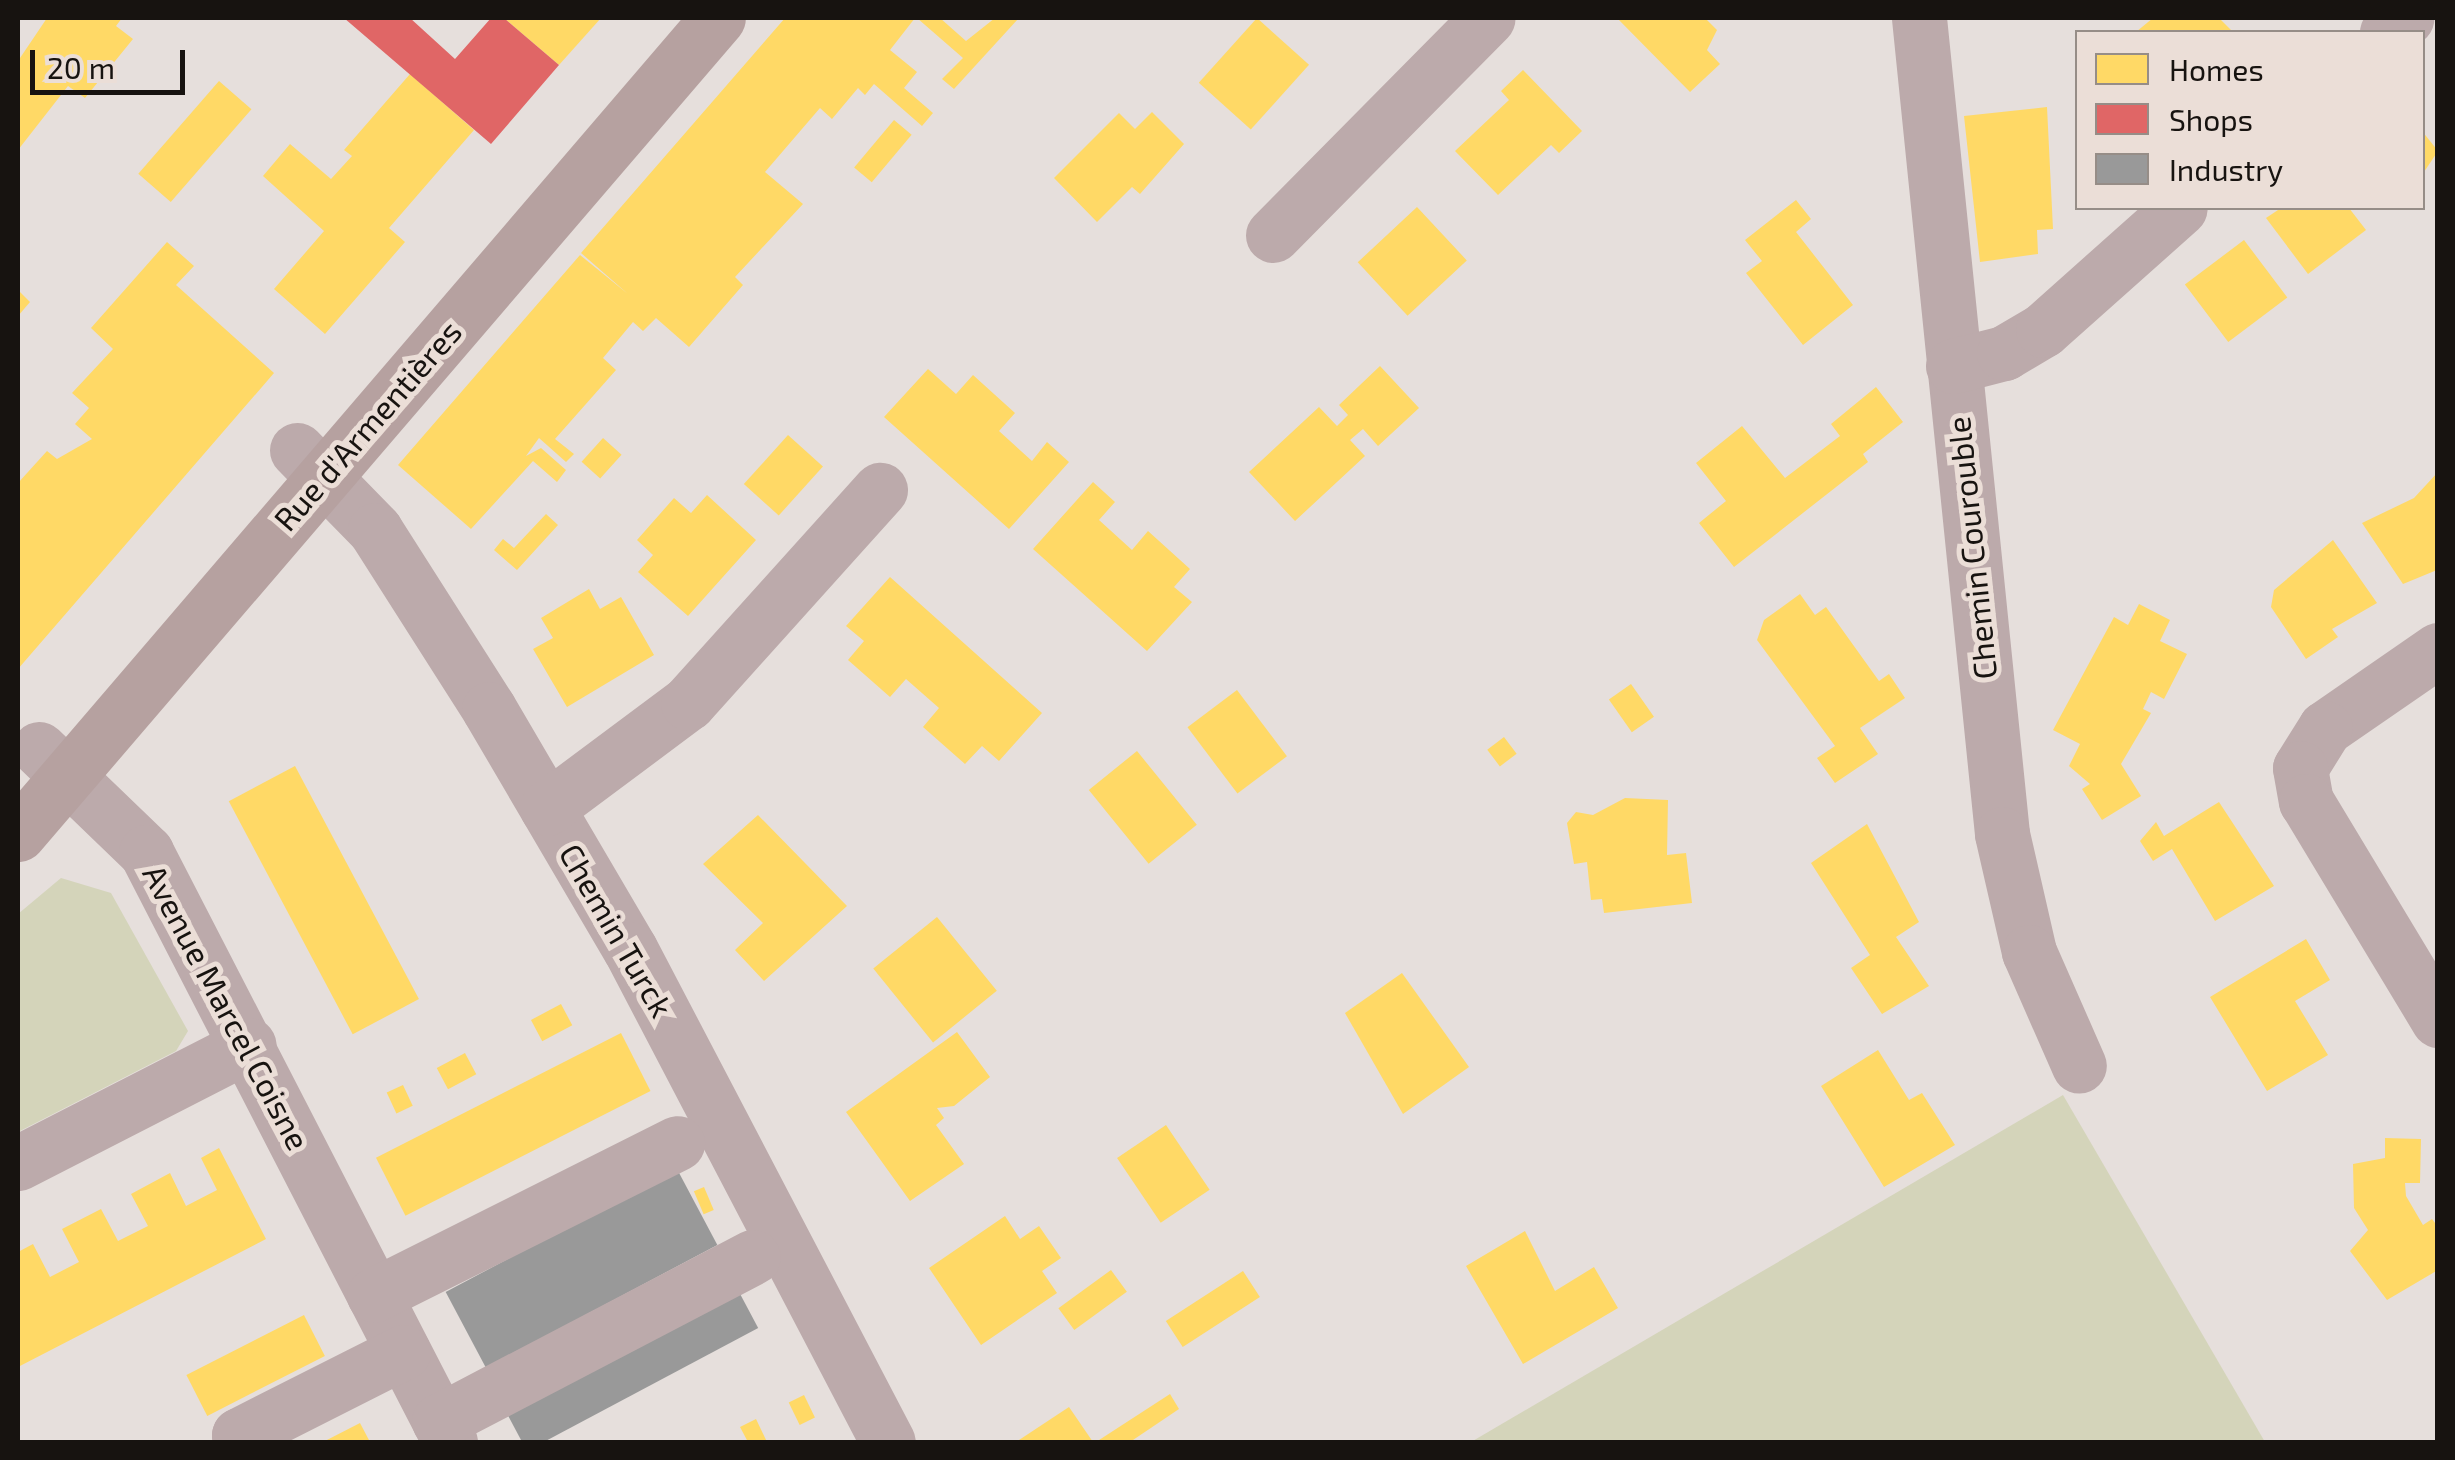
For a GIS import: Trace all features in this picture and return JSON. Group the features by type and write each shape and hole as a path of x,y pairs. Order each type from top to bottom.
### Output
{"main road":[{"name":"Rue d'Armentières","path":"311,462 669,18"},
{"name":"Rue d'Armentières","path":"18,834 41,766 311,462 718,18"}],"street":[{"path":"1273,235 1488,18"},
{"name":"Chemin Courouble","path":"1920,18 2002,834 2029,952 2079,1066"},
{"path":"1952,366 2004,354 2042,330 2178,210"},
{"name":"Chemin Turck","path":"311,462 376,530 547,808 888,1442"},
{"path":"547,808 688,703 880,490"},
{"path":"2438,650 2324,728 2300,768 2306,801 2438,1020"},
{"name":"Avenue Marcel Coisne","path":"41,766 146,852 249,1045 444,1432 753,1257"},
{"path":"18,1162 249,1045"},
{"path":"374,1294 677,1143"},
{"path":"242,1442 239,1435 403,1352"}],"green space":[{"path":"61,878 111,893 188,1031 176,1051 18,1132 18,914"},
{"path":"2063,1095 2265,1442 1471,1442"}],"building: Homes":[{"path":"47,18 122,18 116,26 133,39 85,98 68,86 18,150 18,61"},
{"path":"504,18 601,18 559,65"},
{"path":"785,18 915,18 890,50 917,72 904,88 933,113 922,126 874,84 865,95 858,88 832,119 820,108 765,172 803,204 735,277 743,285 689,347 656,318 643,331 633,322 603,358 616,370 555,439 574,454 566,462 539,438 526,456 541,448 566,470 557,482 533,461 471,529 398,465 580,255 628,294 581,253"},
{"path":"917,18 940,18 966,41 995,18 1019,18 954,89 942,79 963,58"},
{"path":"1257,18 1309,65 1251,129 1199,83"},
{"path":"1617,18 1705,18 1717,30 1707,50 1720,64 1690,92"},
{"path":"2153,18 2219,18 2231,30 2138,30"},
{"path":"1523,70 1582,131 1559,153 1551,145 1498,195 1455,151 1509,100 1501,91"},
{"path":"410,74 474,130 389,228 405,242 325,334 274,289 324,231 263,176 290,144 331,179 352,156 344,150"},
{"path":"219,81 251,109 171,202 138,174"},
{"path":"2047,107 2053,229 2037,230 2038,254 1980,262 1964,116"},
{"path":"1152,112 1184,144 1140,194 1132,187 1097,222 1054,178 1119,113 1135,129"},
{"path":"894,120 912,135 872,182 854,167"},
{"path":"2425,135 2438,151 2425,170"},
{"path":"1796,200 1811,219 1796,232 1853,305 1803,345 1746,273 1762,261 1745,240"},
{"path":"1417,207 1467,260 1408,316 1358,262"},
{"path":"2278,210 2351,210 2366,230 2308,274 2266,218"},
{"path":"2244,240 2287,298 2228,342 2185,285"},
{"path":"167,242 194,266 176,285 274,373 18,669 18,483 47,451 57,459 92,439 75,424 89,408 72,393 113,349 91,328"},
{"path":"18,290 30,302 18,316"},
{"path":"1380,366 1419,408 1378,446 1363,429 1350,440 1365,456 1295,521 1249,472 1319,407 1337,426 1348,415 1339,405"},
{"path":"928,369 956,394 973,375 1015,413 999,431 1032,461 1047,442 1069,462 1009,529 884,417"},
{"path":"1876,387 1903,422 1863,454 1868,462 1734,567 1699,523 1726,501 1696,463 1742,426 1785,478 1840,436 1831,424"},
{"path":"788,435 823,466 779,515 744,484"},
{"path":"603,438 622,455 600,479 582,462"},
{"path":"2438,472 2437,570 2403,584 2362,523 2414,498"},
{"path":"1093,482 1115,502 1099,520 1132,550 1148,531 1190,569 1174,587 1192,602 1147,651 1033,549"},
{"path":"707,495 756,540 688,616 638,572 653,555 637,540 674,498 691,513"},
{"path":"546,514 558,525 517,570 494,550 503,539 514,548"},
{"path":"2333,540 2377,603 2332,629 2338,637 2306,659 2271,607 2274,590"},
{"path":"890,577 1042,713 999,761 982,746 965,764 923,727 939,708 906,679 890,697 848,660 864,641 846,626"},
{"path":"589,589 600,609 621,597 654,655 567,707 533,649 553,638 541,618"},
{"path":"1800,594 1815,615 1826,607 1879,681 1889,674 1905,698 1860,728 1878,754 1835,783 1817,758 1835,746 1757,640 1764,620"},
{"path":"2139,604 2170,620 2160,641 2187,654 2164,699 2151,692 2143,709 2151,713 2121,764 2141,796 2102,820 2082,789 2090,784 2069,766 2080,744 2053,730 2114,617 2128,625"},
{"path":"1631,684 1654,717 1632,732 1609,699"},
{"path":"1237,690 1287,756 1237,794 1187,727"},
{"path":"1504,737 1517,754 1500,766 1487,750"},
{"path":"1137,751 1197,825 1149,864 1089,790"},
{"path":"295,766 419,999 353,1034 229,801"},
{"path":"1625,798 1668,800 1667,855 1686,853 1692,903 1604,913 1602,899 1591,900 1587,862 1574,864 1567,823 1576,812 1593,815"},
{"path":"2219,802 2274,886 2215,921 2172,849 2153,861 2140,841 2156,822 2164,836"},
{"path":"758,815 847,906 764,981 735,950 763,923 703,864"},
{"path":"1867,824 1919,922 1896,937 1929,986 1882,1014 1851,968 1870,955 1811,863"},
{"path":"937,917 997,991 933,1042 873,969"},
{"path":"2306,939 2330,980 2295,1001 2328,1055 2267,1091 2210,997"},
{"path":"1402,973 1469,1067 1403,1114 1345,1013"},
{"path":"561,1004 572,1025 542,1041 531,1020"},
{"path":"957,1032 990,1077 954,1106 937,1108 944,1118 936,1125 964,1164 910,1201 846,1112"},
{"path":"621,1033 651,1091 405,1216 376,1158"},
{"path":"1878,1050 1909,1100 1922,1093 1955,1145 1884,1187 1821,1086"},
{"path":"465,1053 476,1074 448,1089 437,1068"},
{"path":"403,1085 413,1106 396,1113 387,1093"},
{"path":"1166,1125 1210,1190 1161,1223 1117,1158"},
{"path":"2385,1138 2421,1139 2420,1183 2405,1183 2406,1196 2423,1225 2432,1219 2438,1227 2438,1270 2387,1300 2350,1251 2368,1230 2354,1208 2353,1164 2385,1158"},
{"path":"219,1148 266,1239 18,1367 18,1252 33,1244 50,1277 79,1262 62,1229 101,1209 118,1241 148,1226 131,1194 170,1173 186,1206 217,1190 201,1158"},
{"path":"704,1187 714,1210 704,1214 694,1191"},
{"path":"1005,1216 1020,1239 1039,1226 1061,1258 1042,1271 1057,1293 981,1345 929,1268"},
{"path":"1525,1231 1555,1291 1594,1267 1618,1308 1523,1364 1466,1266"},
{"path":"1111,1270 1127,1292 1074,1330 1058,1308"},
{"path":"1243,1271 1260,1297 1183,1347 1166,1321"},
{"path":"304,1315 325,1356 207,1416 186,1375"},
{"path":"1170,1394 1179,1409 1130,1442 1096,1442"},
{"path":"804,1395 815,1417 800,1425 789,1402"},
{"path":"1069,1407 1093,1442 1016,1442"},
{"path":"756,1419 767,1442 748,1442 740,1427"},
{"path":"360,1423 370,1442 323,1442"}],"building: Shops":[{"path":"344,18 410,18 455,59 491,18 504,18 559,65 491,144"}],"building: Industry":[{"path":"677,1169 717,1245 486,1368 446,1292"},
{"path":"738,1290 758,1328 544,1442 522,1442 507,1413"}]}
